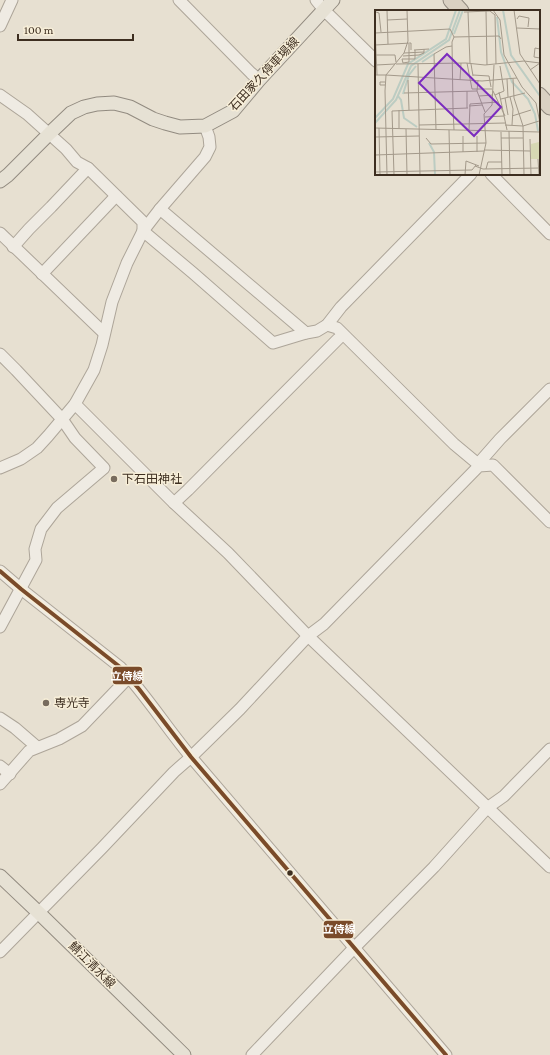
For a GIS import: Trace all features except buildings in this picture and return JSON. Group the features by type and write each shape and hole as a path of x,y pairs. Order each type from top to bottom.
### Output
{"highway":[{"path":"451,0 460,10"}],"main road":[{"name":"石田家久停車場線","path":"0,181 8,175 71,113 77,110 97,104 122,104 153,119 180,126 205,126 233,111 320,5 333,0"},
{"name":"鯖江清水線","path":"0,876 184,1055"}],"street":[{"path":"0,26 12,0"},
{"path":"179,0 259,80"},
{"path":"320,5 375,60"},
{"path":"0,95 28,114 50,133 77,162 88,168 143,222 143,232"},
{"path":"0,468 37,448 74,404 94,370 102,345 112,302 127,263 143,232 160,209 205,157 210,147 209,137 205,126"},
{"path":"13,247 88,168"},
{"path":"143,232 193,273 273,343 317,330 328,325 341,307 470,175"},
{"path":"492,175 550,234"},
{"path":"42,274 116,196"},
{"path":"160,209 306,333"},
{"path":"0,233 104,333"},
{"path":"328,325 337,328 454,444 478,465 493,465 550,522"},
{"path":"174,502 194,484 343,335"},
{"path":"0,354 62,419 75,438 104,468 57,508 41,529 35,549 36,560 0,627"},
{"path":"0,952 174,772 240,709 308,636 324,624 478,465 500,439 550,389"},
{"path":"74,404 233,559 308,636 550,868"},
{"path":"0,571 120,667 145,696 175,738 446,1055"},
{"path":"0,784 29,751 59,739 82,726 129,677"},
{"path":"0,718 15,728 37,747"},
{"path":"252,1055 434,867 487,808 504,796 550,749"},
{"path":"0,766 10,774"}],"transit line":[{"name":"立侍線","path":"0,571 120,667 139,689 191,757 446,1055"}],"place":[{"name":"下石田神社","path":"114,479"},
{"name":"専光寺","path":"46,703"}]}
